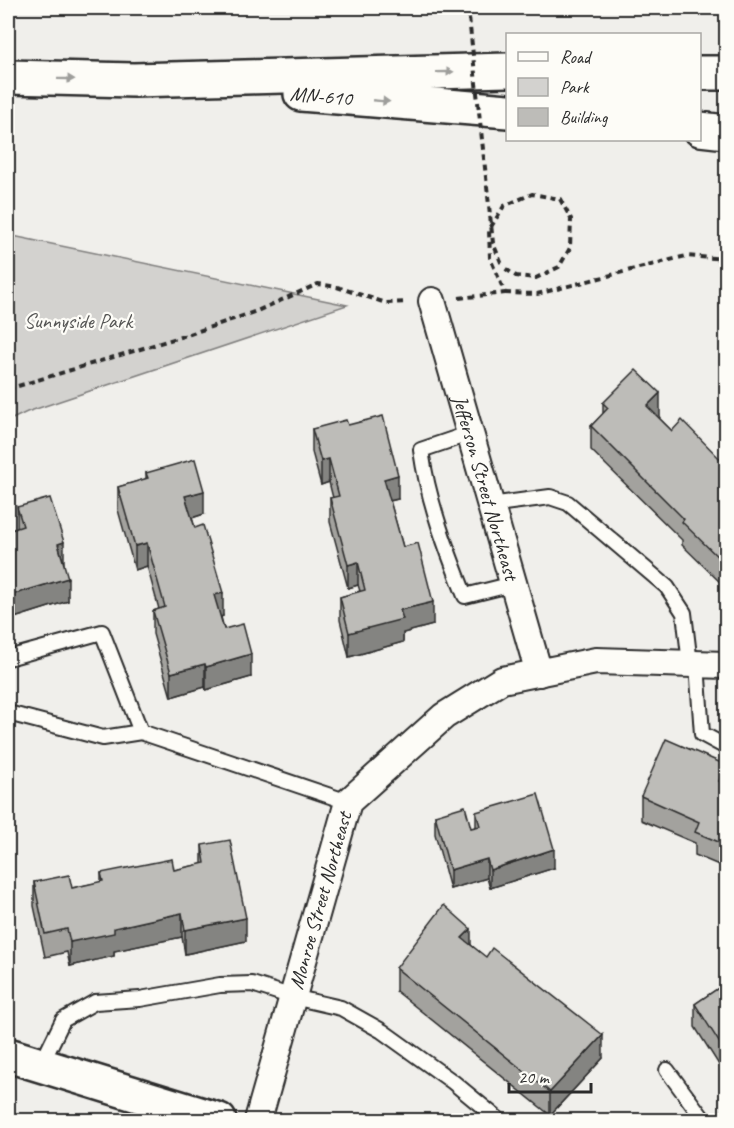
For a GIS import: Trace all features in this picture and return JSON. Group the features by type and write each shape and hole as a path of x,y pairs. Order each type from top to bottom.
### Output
{"main road":[{"path":"8,78 134,80 506,70"},
{"path":"701,72 726,73"},
{"name":"MN-610","path":"134,80 506,111"},
{"path":"701,129 726,132"},
{"path":"8,1055 219,1120"}],"street":[{"name":"Jefferson Street Northeast","path":"432,301 539,673"},
{"name":"Monroe Street Northeast","path":"258,1120 348,801 444,716 502,680 596,661 726,665"}],"lane":[{"path":"471,433 421,450 426,482 449,555 465,596 513,584"},
{"path":"490,505 550,497 568,503 667,587 684,613 702,734 726,747"},
{"path":"8,658 102,632 141,732"},
{"path":"8,713 103,738 141,732 348,801"},
{"path":"41,1066 63,1020 95,1002 140,999 220,985 252,984 293,997 341,1008 382,1031 453,1082 499,1120"},
{"path":"667,1070 704,1120"}],"path":[{"path":"468,8 493,243 503,267 516,276 536,278 559,267 570,248 571,219 560,198 532,194 504,206 489,230 490,258 505,293"},
{"path":"8,389 190,334 257,311 318,284 337,287 386,303 432,301 505,293 537,294 686,256 726,259"}],"green space":[{"name":"Sunnyside Park","path":"8,235 347,305 27,412 8,421"}],"building":[{"path":"636,370 660,393 647,406 672,431 682,420 726,465 725,564 682,522 684,519 591,426 608,408 603,403"},
{"path":"383,416 398,475 384,479 403,547 418,543 433,602 400,610 403,619 349,633 340,597 365,590 358,562 348,565 330,498 339,496 329,459 321,461 312,429 346,420 348,425"},
{"path":"195,459 204,491 185,496 195,528 203,525 223,593 214,595 224,629 243,624 251,654 206,667 205,664 171,673 153,611 165,607 147,543 135,546 118,487 148,478 146,473"},
{"path":"50,498 64,542 58,544 68,578 11,595 8,583 8,531 23,526 17,507"},
{"path":"666,739 726,765 719,781 726,784 726,845 695,832 699,822 641,796"},
{"path":"538,794 554,849 490,870 487,859 450,870 435,815 465,806 471,828 480,826 476,812"},
{"path":"230,840 246,918 185,930 182,913 114,928 114,933 70,942 67,929 45,934 34,882 69,875 72,888 103,881 101,873 172,859 174,870 205,863 202,845"},
{"path":"444,905 471,929 462,938 486,957 492,948 603,1035 550,1092 396,968"},
{"path":"726,983 726,1053 695,1004"}]}
